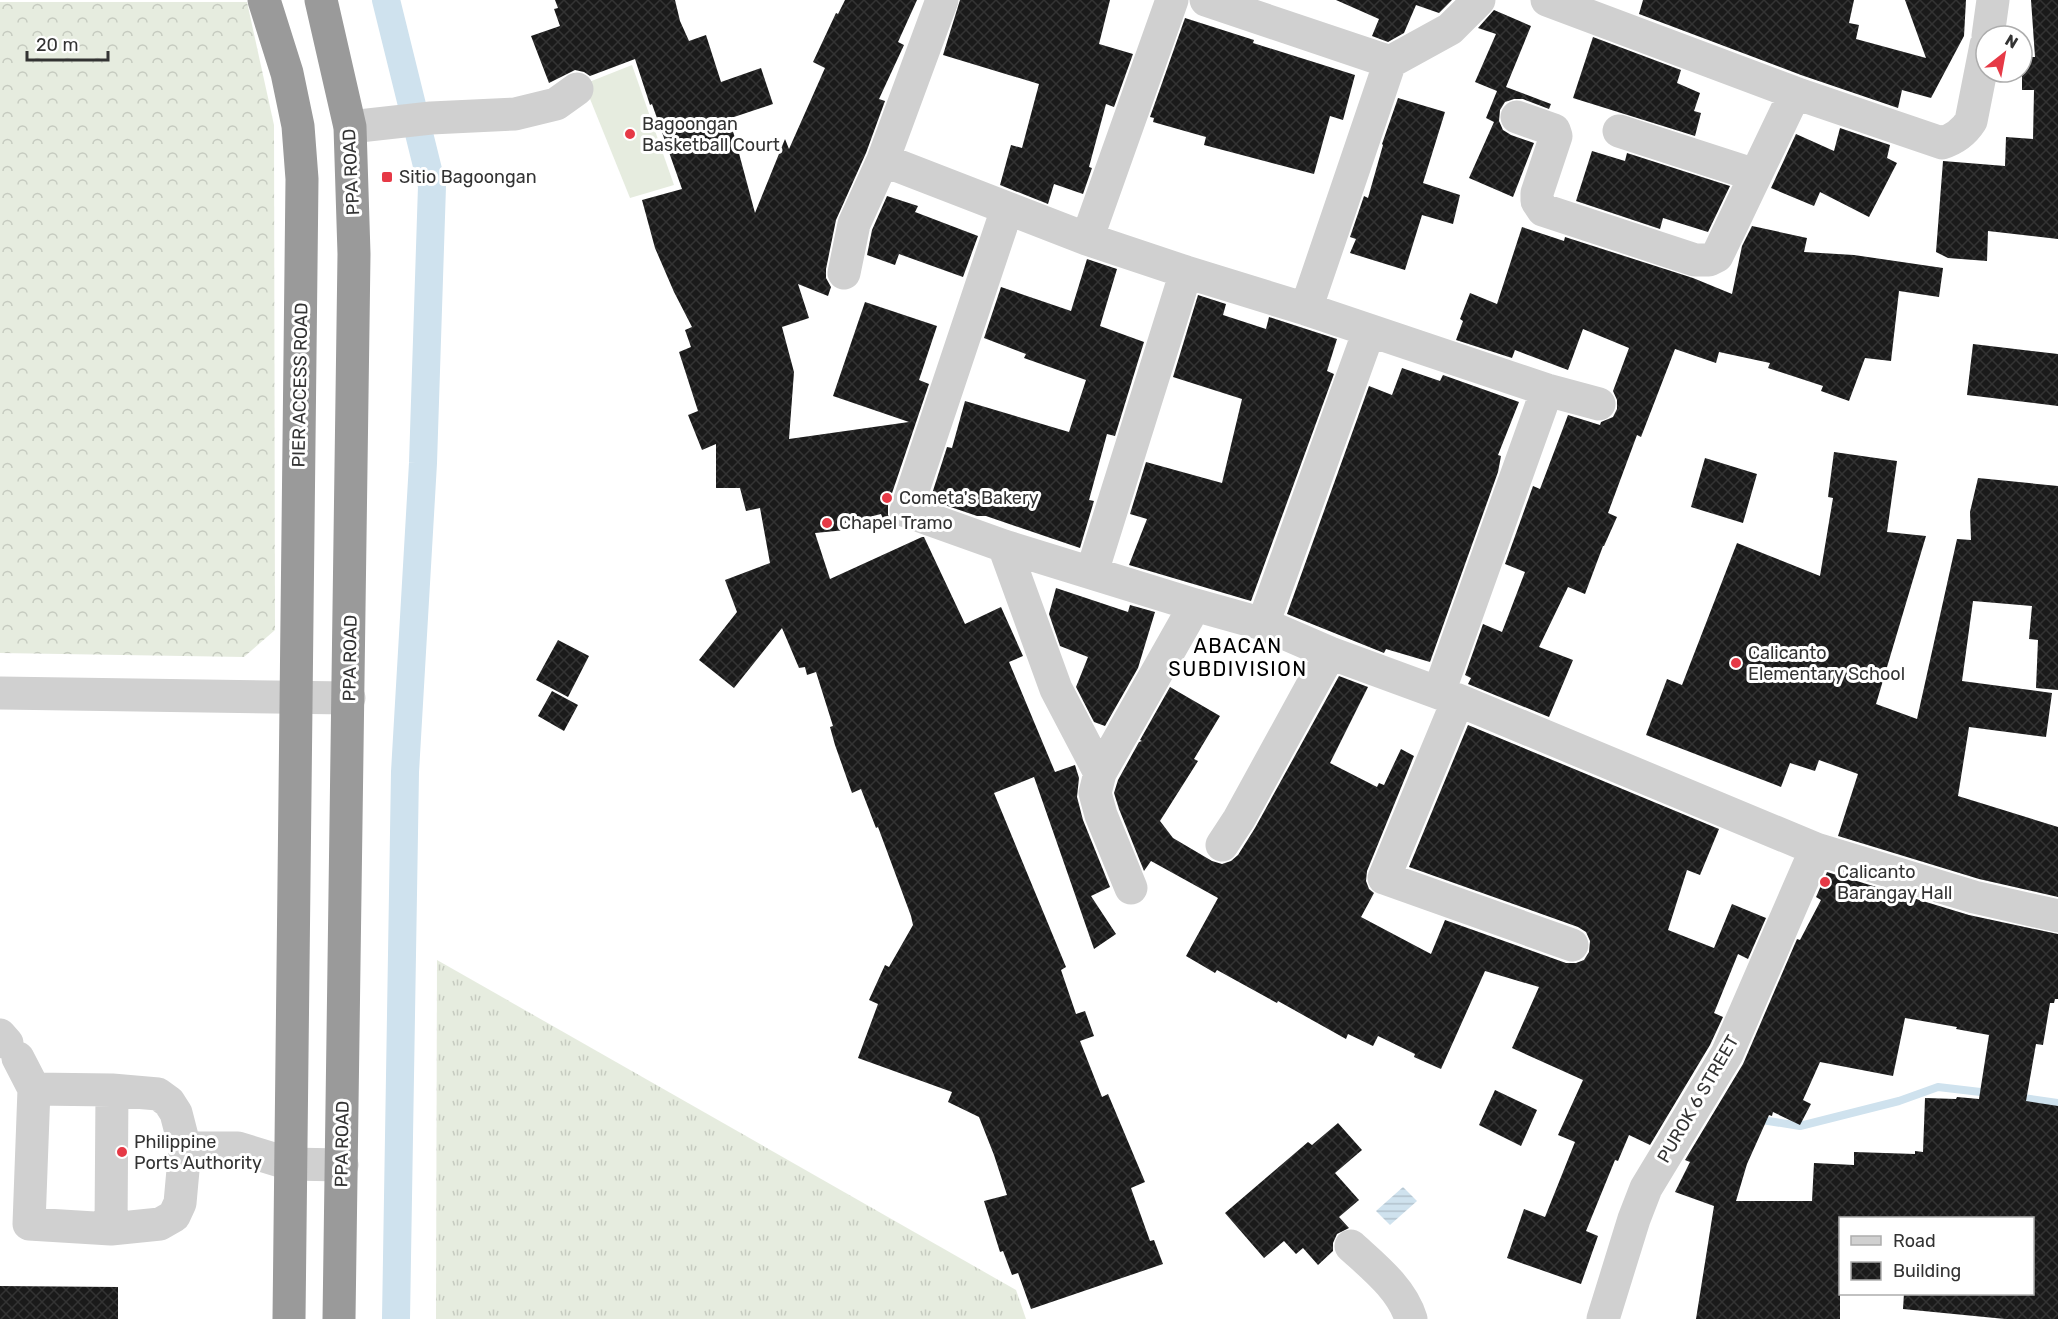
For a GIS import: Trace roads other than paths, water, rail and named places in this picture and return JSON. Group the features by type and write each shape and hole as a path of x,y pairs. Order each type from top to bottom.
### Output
{"highway":[{"name":"PIER ACCESS ROAD","path":"264,0 287,73 298,126 302,178 297,698"},
{"name":"PPA ROAD","path":"321,0 350,127 354,254 339,1319"},
{"path":"289,1319 297,698"}],"street":[{"path":"844,273 854,224 883,160 942,0"},
{"path":"1087,239 1172,0"},
{"path":"1206,0 1390,62"},
{"path":"1306,309 1390,62 1450,29 1479,0"},
{"path":"1547,0 1795,93 1942,143 1957,136 1966,129 1971,121 1978,84"},
{"path":"1990,24 1993,0"},
{"path":"350,127 515,114 556,104 577,89"},
{"path":"1517,117 1554,130 1556,136 1537,193 1537,201 1543,210 1695,260 1709,260 1717,256 1795,93"},
{"path":"1619,131 1755,175"},
{"path":"883,160 1087,239 1547,390 1599,404"},
{"path":"1007,209 906,511 1004,546 1263,624 1330,653 1449,696 1816,849 1974,897 2058,916"},
{"path":"1092,572 1186,272"},
{"path":"1263,624 1369,331"},
{"path":"1547,390 1449,696 1384,878 1572,945"},
{"path":"1004,546 1056,689 1100,773"},
{"path":"1131,888 1101,815 1095,793 1100,773 1195,605"},
{"path":"1222,845 1239,819 1330,653"},
{"path":"0,693 349,698"},
{"name":"PUROK 6 STREET","path":"1603,1319 1646,1188 1727,1054 1816,849"},
{"path":"9,1045 34,1089 29,1224 111,1229 160,1224 174,1216 180,1203 185,1148 176,1113 169,1102 158,1094 112,1090 34,1089"},
{"path":"111,1229 112,1090"},
{"path":"185,1148 238,1148 290,1164 342,1165"},
{"path":"1351,1246 1384,1277 1407,1305 1411,1319"}],"water":[{"path":"1403,1187 1417,1201 1390,1225 1376,1211"}],"waterway":[{"path":"386,0 432,186 423,463 405,772 396,1319"},
{"path":"1757,1117 1762,1120 1800,1126 1899,1101 1938,1087 1989,1093"},
{"path":"2017,1097 2058,1103"}],"place":[{"name":"Bagoongan Basketball Court","path":"630,134"},
{"name":"Sitio Bagoongan","path":"387,177"},
{"name":"Cometa's Bakery","path":"887,498"},
{"name":"Chapel Tramo","path":"827,523"},
{"name":"Calicanto Elementary School","path":"1736,663"},
{"name":"Calicanto Barangay Hall","path":"1825,882"},
{"name":"Philippine Ports Authority","path":"122,1152"}],"district":[{"name":"ABACAN SUBDIVISION","path":"1238,658"}]}
